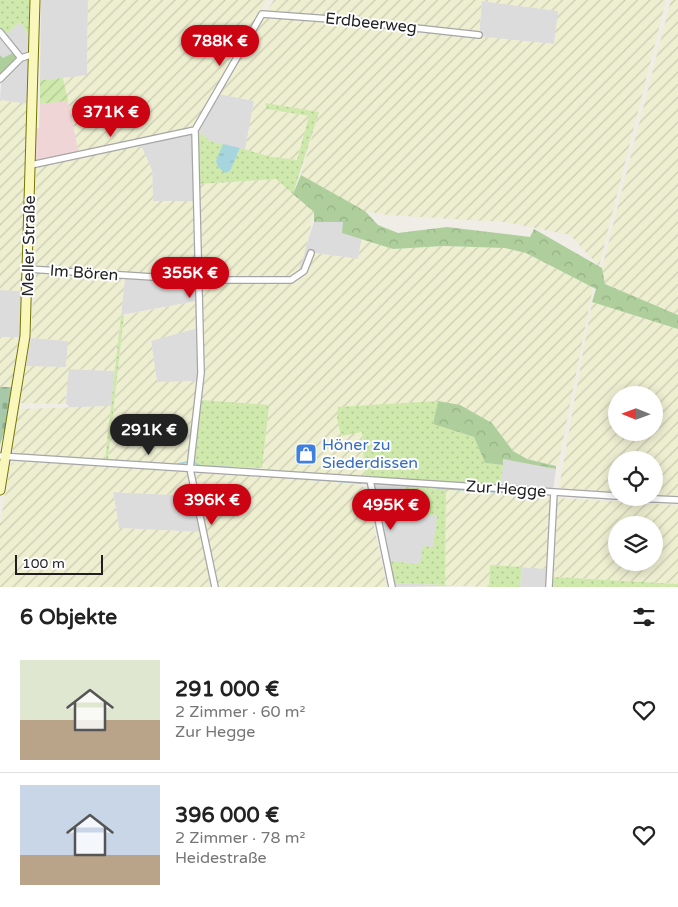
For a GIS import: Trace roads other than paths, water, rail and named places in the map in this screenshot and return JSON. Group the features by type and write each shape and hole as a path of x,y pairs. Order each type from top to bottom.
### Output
{"main road":[{"name":"Meller Straße","path":"0,490 3,456 26,336 35,0"}],"street":[{"name":"Erdbeerweg","path":"195,130 262,14 480,34"},
{"path":"0,32 21,58"},
{"path":"0,79 21,58 34,54"},
{"path":"31,165 195,130 201,373 190,469 215,587"},
{"name":"Im Bören","path":"28,269 200,280 292,280 304,271 311,253"},
{"name":"Zur Hegge","path":"3,456 608,495"},
{"path":"370,480 392,587"},
{"path":"549,587 554,492"},
{"path":"663,499 678,500"}],"water":[{"path":"223,144 240,148 230,171 225,173 218,167 216,161"}],"waterway":[{"path":"178,464 188,462 192,428"},
{"path":"194,462 200,466 232,468"},
{"path":"270,476 297,478"},
{"path":"312,479 361,483"},
{"path":"376,483 432,487"},
{"path":"438,488 546,495"},
{"path":"574,496 608,498"}],"place":[{"name":"Höner zu Siederdissen","path":"306,454"}]}
